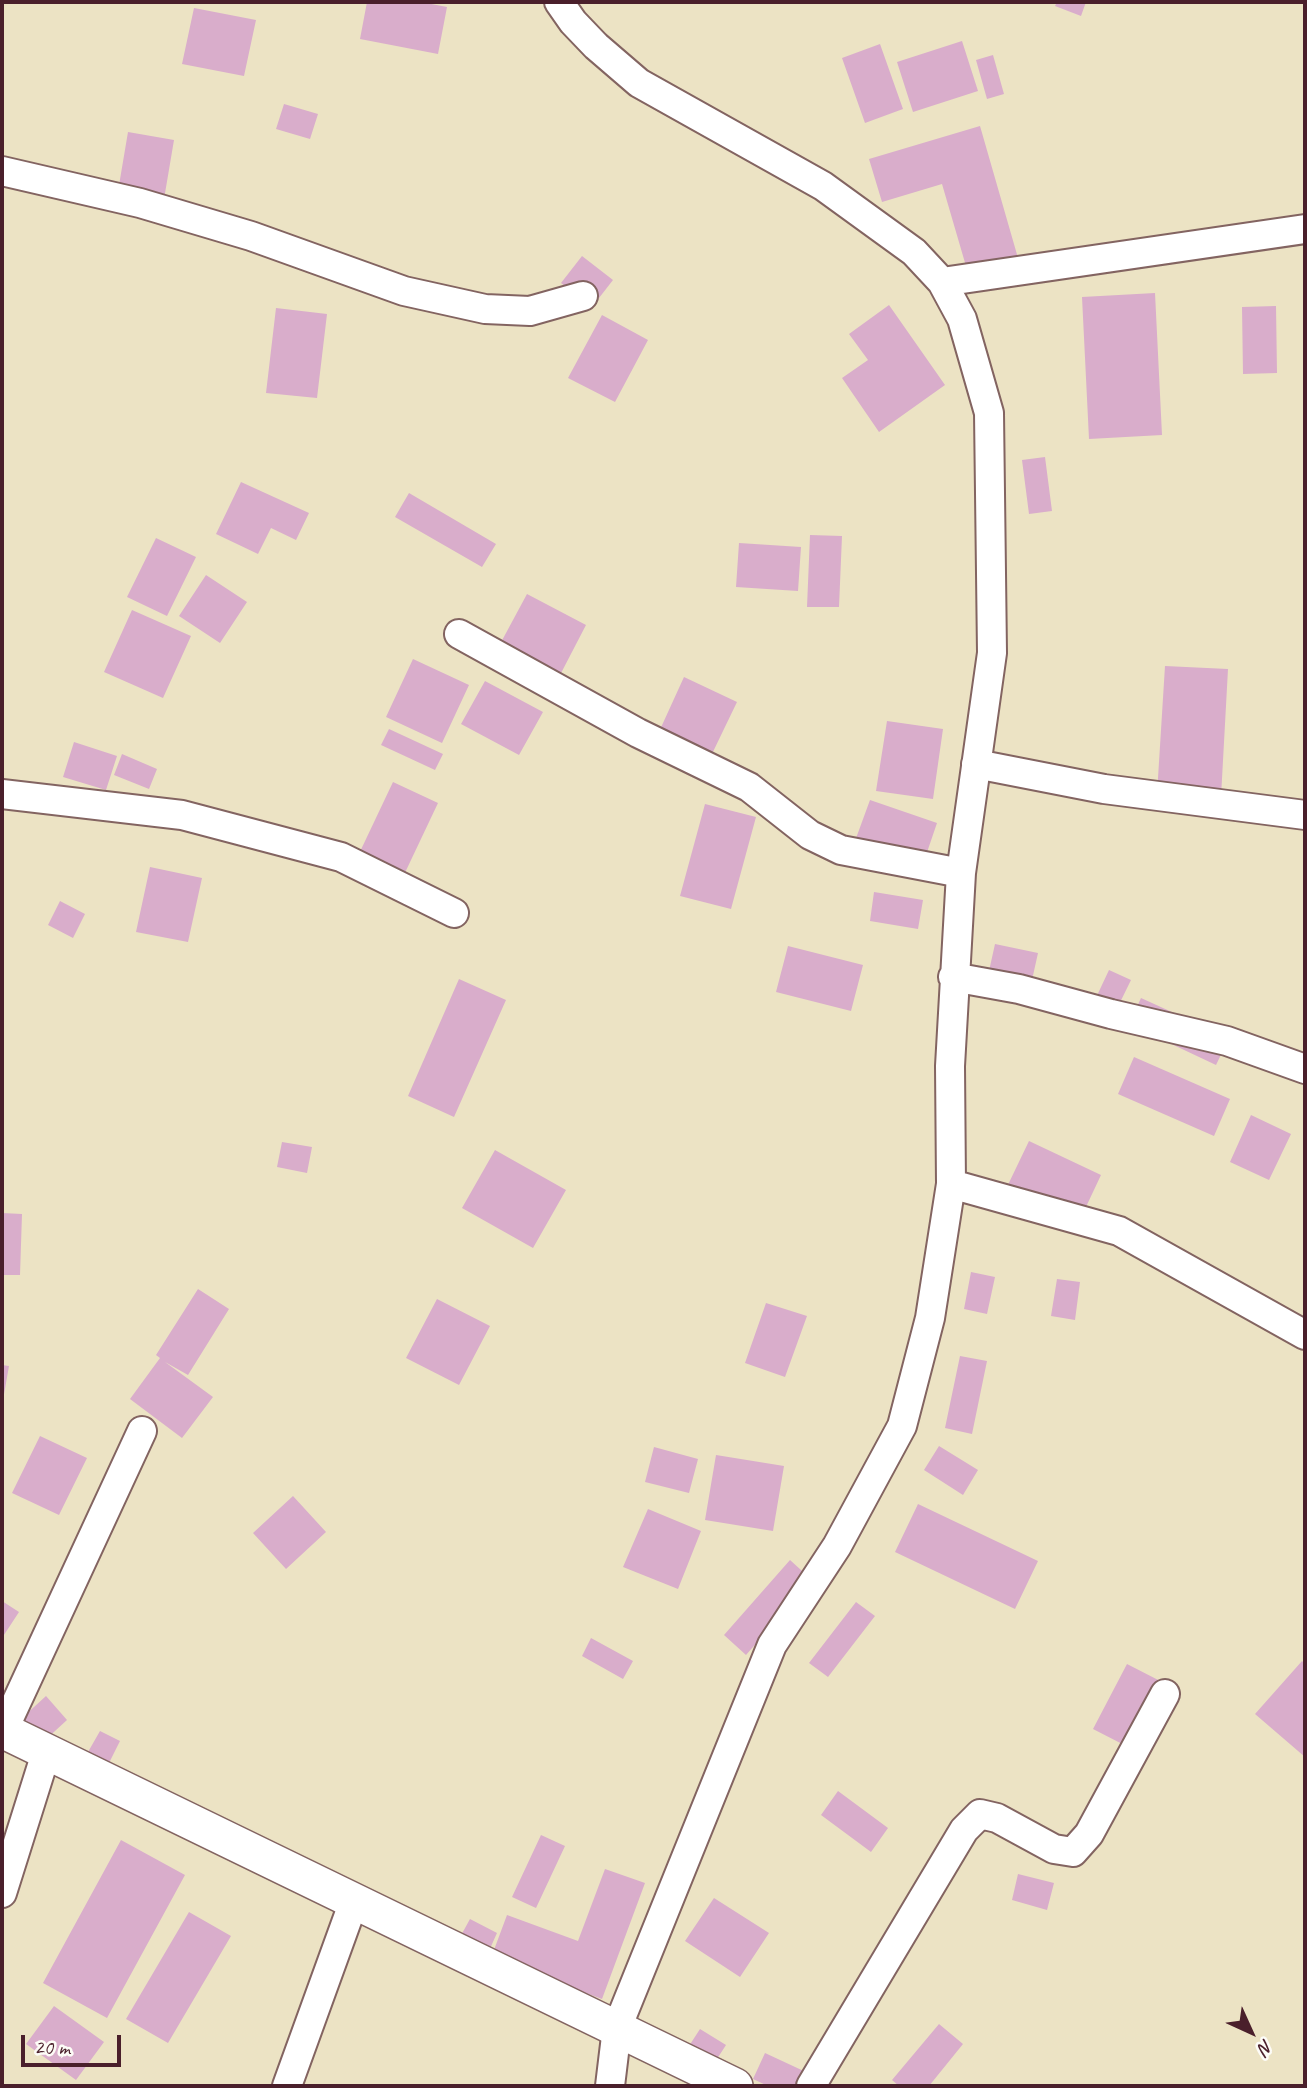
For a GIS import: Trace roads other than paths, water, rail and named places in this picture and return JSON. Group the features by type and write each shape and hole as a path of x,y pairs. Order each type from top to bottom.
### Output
{"street":[{"path":"556,3 596,46 639,83 822,186 914,252 942,282 962,319 989,413 992,653 961,873 953,977 951,1184 930,1318 902,1426 837,1546 772,1645 617,2028 610,2086"},
{"path":"2,171 139,203 250,236 404,291 485,309 530,311 583,296"},
{"path":"942,282 1305,229"},
{"path":"459,634 638,733 749,787 810,835 841,850 961,873"},
{"path":"976,764 1104,789 1305,816"},
{"path":"2,794 195,819 341,857 453,914"},
{"path":"953,977 1019,989 1227,1041 1305,1069"},
{"path":"951,1184 1119,1231 1305,1335"},
{"path":"142,1432 3,1730 735,2086"},
{"path":"811,2086 964,1830 980,1814 998,1818 1054,1849 1073,1852 1089,1834 1164,1694"},
{"path":"2,1893 46,1753"},
{"path":"287,2086 354,1901"}]}
